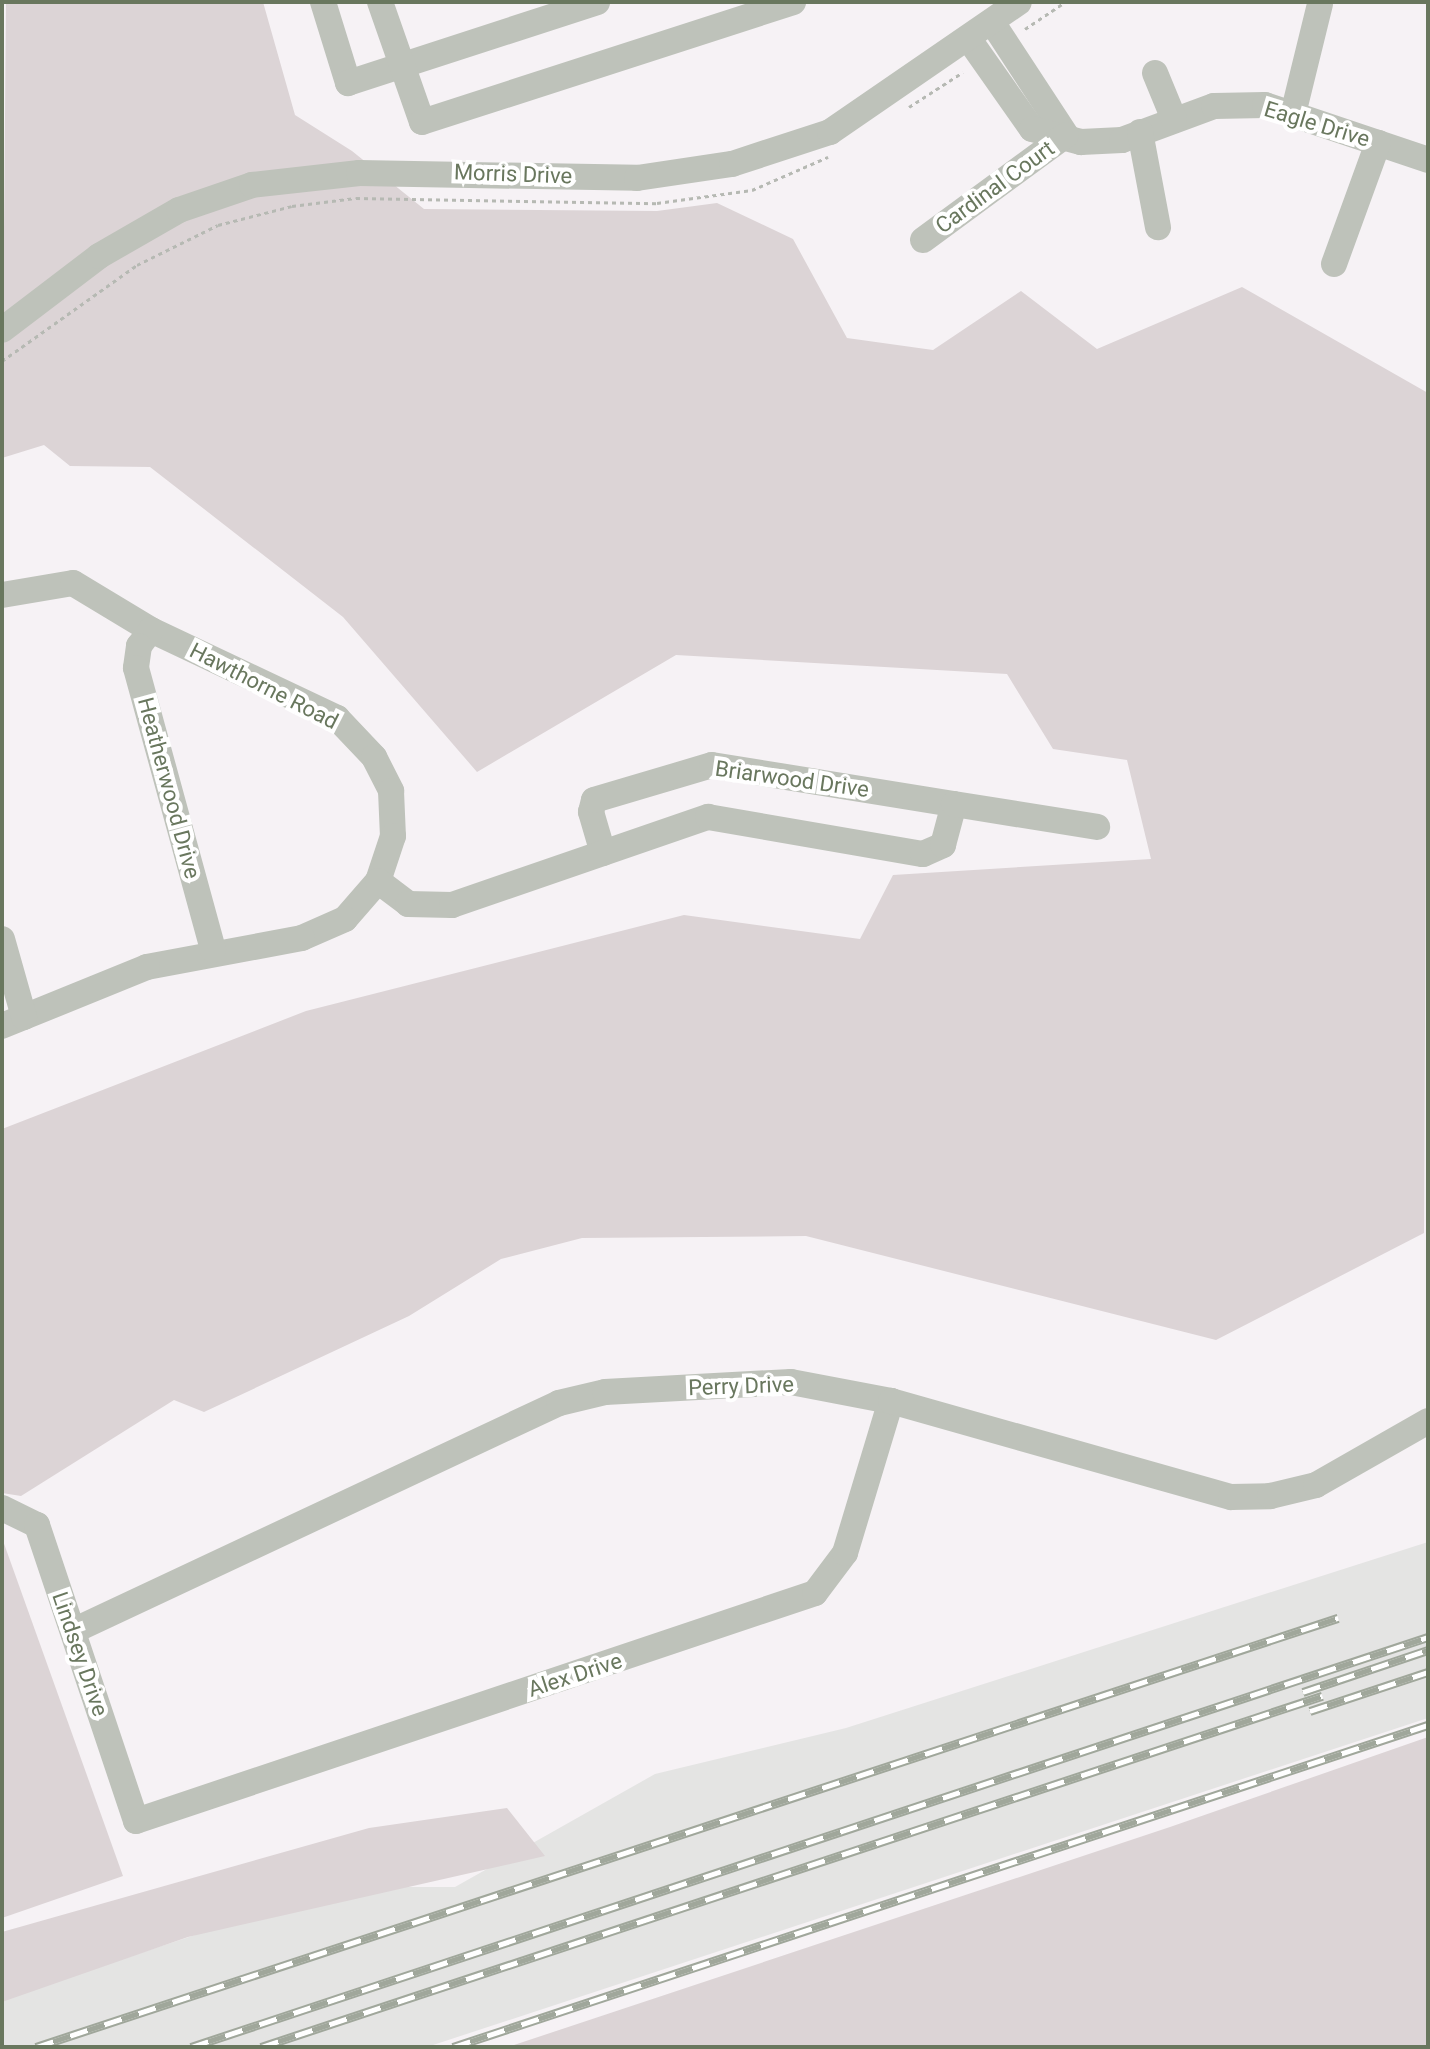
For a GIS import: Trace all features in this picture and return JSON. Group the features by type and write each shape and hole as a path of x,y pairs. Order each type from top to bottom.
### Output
{"street":[{"path":"323,2 348,83 597,2"},
{"path":"380,2 422,122 793,2"},
{"name":"Morris Drive","path":"2,330 112,248 179,210 252,185 359,173 637,178 732,164 830,132 1019,2"},
{"path":"1293,114 1320,4"},
{"path":"992,22 1066,135"},
{"name":"Eagle Drive","path":"968,38 1032,129 1066,135 1081,142 1140,132 1214,106 1265,105 1428,160"},
{"path":"1155,73 1174,119"},
{"path":"1140,132 1158,227"},
{"name":"Cardinal Court","path":"923,240 1066,135"},
{"path":"1334,264 1378,143"},
{"name":"Hawthorne Road","path":"2,595 73,583 151,630 337,718 374,757 391,791 393,836 378,881 345,919 302,938 213,950 107,981 13,1022"},
{"name":"Heatherwood Drive","path":"151,630 139,646 136,668 213,950"},
{"name":"Briarwood Drive","path":"603,853 591,812 594,800 712,765 1097,827"},
{"path":"378,881 408,904 452,905 708,817 923,854 943,845 954,804"},
{"path":"2,939 13,1022"},
{"name":"Perry Drive","path":"73,1631 559,1403 605,1392 791,1382 891,1401 1231,1497 1270,1496 1316,1485 1428,1421"},
{"name":"Alex Drive","path":"136,1821 815,1593 845,1553 891,1401"},
{"name":"Lindsey Drive","path":"2,1508 37,1525 136,1821"}],"shaded area":[{"path":"6,2 263,2 295,115 352,151 424,209 657,211 717,203 793,239 847,338 933,350 1021,291 1097,349 1242,287 1428,393 1424,1233 1216,1340 806,1236 582,1238 501,1259 409,1316 204,1412 174,1400 21,1496 2,1493 2,1129 306,1011 684,915 860,939 893,875 1151,859 1127,760 1053,749 1007,674 676,655 477,772 343,617 150,467 70,466 44,445 2,458"},
{"path":"2,1538 123,1876 2,1918"},
{"path":"1428,1542 1428,1718 427,2047 2,2047 2,1999 340,1887 455,1887 655,1774 846,1728"},
{"path":"1428,1737 1428,2047 508,2047 1170,1827"},
{"path":"507,1808 545,1856 188,1937 2,2002 2,1932 369,1828"}],"railway":[{"path":"36,2047 1338,1618"},
{"path":"191,2047 1428,1637"},
{"path":"1303,1692 1428,1650"},
{"path":"1310,1711 1428,1672"},
{"path":"261,2047 1322,1696"},
{"path":"453,2047 1428,1725"}]}
